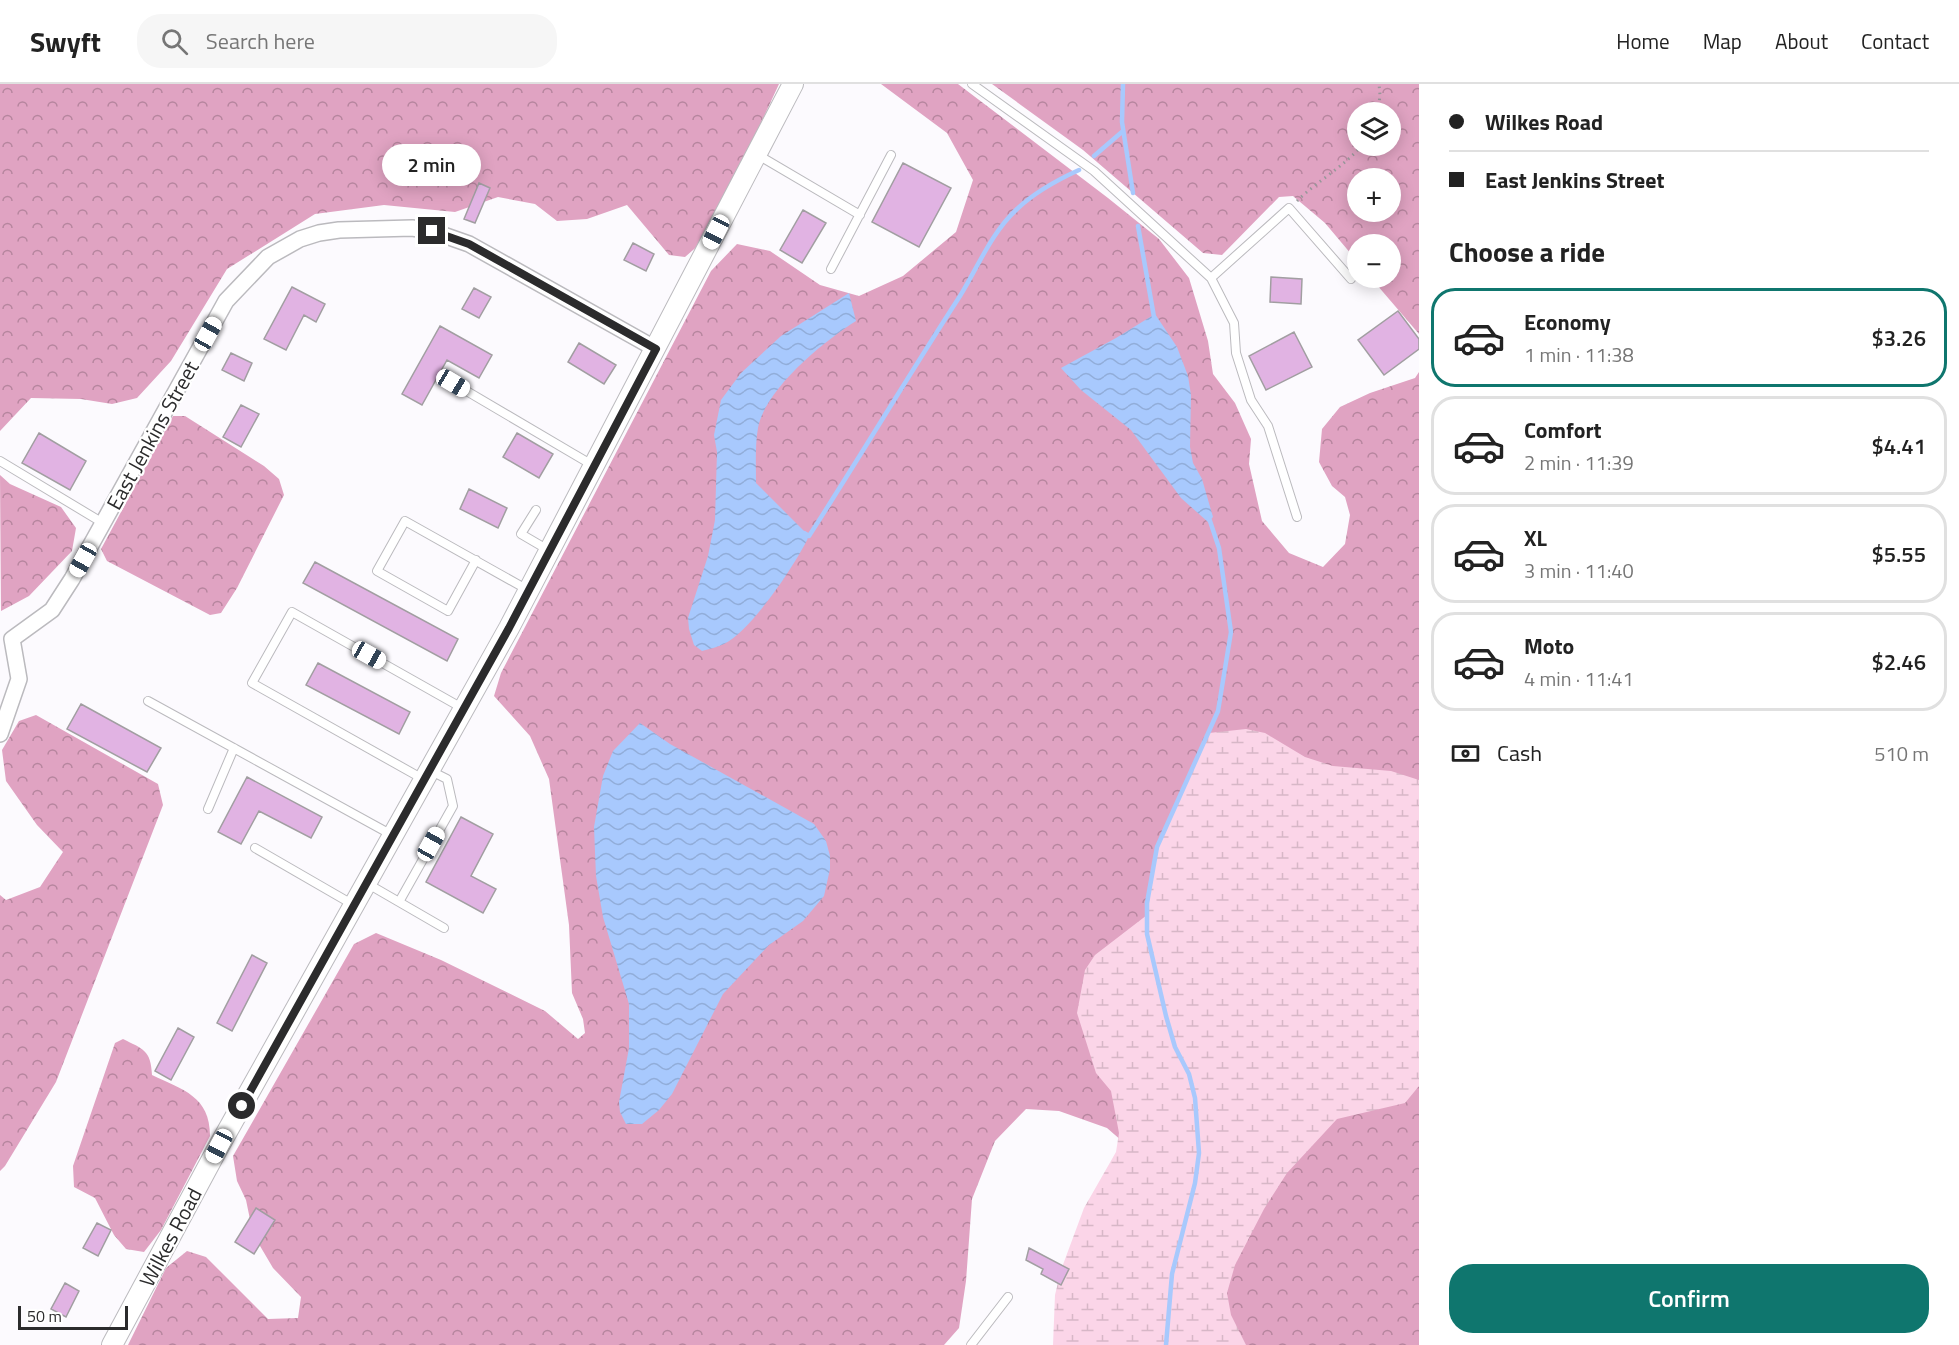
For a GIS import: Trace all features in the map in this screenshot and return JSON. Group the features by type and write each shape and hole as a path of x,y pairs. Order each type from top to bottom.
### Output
{"street":[{"name":"Wilkes Road","path":"112,1345 219,1146 550,552 793,84"},
{"name":"East Jenkins Street","path":"0,734 19,679 6,638 52,610 72,579 226,301 268,257 300,239 319,233 339,230 412,228 432,231 469,244 656,349"}],"lane":[{"path":"972,84 1094,171 1211,278 1234,323 1236,352 1251,400 1268,426 1297,517"},
{"path":"757,154 860,215"},
{"path":"831,269 891,156"},
{"path":"1211,278 1289,208 1347,274"},
{"path":"453,383 594,466"},
{"path":"0,461 103,523"},
{"path":"536,510 521,534 550,552"},
{"path":"476,560 448,611 377,571 405,521 476,560 529,590"},
{"path":"399,902 453,806 447,779 427,775 252,683 292,612 464,709"},
{"path":"148,701 393,836"},
{"path":"208,809 234,748"},
{"path":"255,848 354,905"},
{"path":"367,883 444,928"},
{"path":"971,1345 1008,1297"}],"path":[{"path":"1379,84 1379,102"},
{"path":"1289,208 1315,183 1351,156"}],"green space":[{"path":"0,84 779,84 708,237 685,257 669,255 627,205 587,219 557,221 535,204 498,197 455,212 384,205 315,214 227,269 171,361 137,398 112,404 81,399 31,398 0,431"},
{"path":"881,84 958,84 1159,239 1189,278 1208,341 1213,374 1235,403 1251,439 1249,464 1262,521 1289,553 1323,567 1345,544 1350,515 1345,497 1332,486 1319,462 1322,429 1340,407 1370,393 1415,378 1419,372 1419,1345 1062,1345 1153,1168 1107,1128 1059,1111 1026,1109 995,1141 972,1199 966,1281 959,1328 944,1345 128,1345 166,1268 187,1251 206,1257 268,1319 298,1318 301,1297 273,1268 253,1234 246,1200 237,1181 233,1156 354,944 376,933 441,960 545,1011 578,1039 585,1033 583,1019 572,993 569,925 549,779 530,736 494,696 501,673 711,271 737,244 770,251 820,285 859,296 903,276 956,232 973,180 947,133"},
{"path":"992,84 1419,84 1419,334 1380,288 1401,288 1401,234 1347,234 1347,249 1325,223 1293,196 1279,197 1222,255 1203,253 1083,150"},
{"path":"173,416 185,416 264,466 279,479 284,495 237,588 221,613 210,615 107,561 101,549"},
{"path":"0,475 10,484 61,507 76,528 72,551 29,596 1,611"},
{"path":"36,715 158,784 163,805 56,1082 0,1171 0,895 6,900 40,887 63,852 37,825 6,781 2,750 19,721"},
{"path":"1246,729 1265,733 1305,757 1333,766 1391,771 1419,780 1419,1086 1405,1103 1337,1119 1287,1173 1264,1209 1235,1265 1227,1293 1231,1315 1246,1345 1053,1345 1055,1295 1061,1270 1084,1208 1116,1152 1119,1133 1111,1091 1096,1073 1077,1013 1085,970 1095,955 1147,915 1157,847 1209,733"},
{"path":"123,1039 145,1051 150,1060 152,1075 193,1096 200,1103 209,1123 210,1136 161,1230 144,1252 126,1249 114,1235 95,1198 74,1187 73,1166 115,1043"}],"water":[{"path":"849,293 856,321 813,353 784,382 763,413 758,428 756,483 809,536 784,579 747,626 724,644 702,651 694,645 688,618 708,556 715,520 717,452 714,435 721,400 741,373 781,336"},
{"path":"1155,314 1177,347 1188,376 1191,395 1190,447 1193,463 1202,479 1213,517 1208,522 1181,498 1131,430 1081,390 1061,368"},
{"path":"640,723 670,744 814,824 826,841 830,856 830,869 824,896 803,921 769,945 723,994 672,1094 659,1110 642,1124 626,1124 620,1112 619,1102 629,1048 629,1004 603,917 596,876 594,827 603,776 613,751"}],"building":[{"path":"903,163 951,188 919,247 872,222"},
{"path":"479,183 490,188 475,223 464,219"},
{"path":"803,210 826,223 802,263 780,250"},
{"path":"633,243 654,254 646,271 624,260"},
{"path":"1271,277 1302,279 1301,304 1270,302"},
{"path":"292,287 325,304 316,322 304,315 286,350 264,339"},
{"path":"474,288 491,297 479,318 462,309"},
{"path":"1398,311 1419,339 1419,349 1384,375 1358,340"},
{"path":"440,326 492,355 479,378 447,360 422,405 402,394"},
{"path":"1294,332 1312,367 1266,390 1249,356"},
{"path":"579,343 616,365 604,384 568,362"},
{"path":"231,353 252,363 244,381 222,370"},
{"path":"241,405 259,414 241,447 223,437"},
{"path":"39,433 86,461 70,490 22,463"},
{"path":"517,433 553,454 539,478 503,457"},
{"path":"469,489 507,508 498,528 460,509"},
{"path":"315,562 458,639 447,661 303,583"},
{"path":"318,663 410,712 399,734 306,685"},
{"path":"81,704 161,748 147,772 67,729"},
{"path":"247,777 322,817 311,838 259,811 241,844 218,832"},
{"path":"461,817 493,834 471,876 496,889 483,913 426,882"},
{"path":"252,955 267,963 232,1031 217,1023"},
{"path":"178,1028 194,1037 171,1080 155,1071"},
{"path":"256,1208 275,1220 254,1254 235,1242"},
{"path":"97,1223 111,1230 98,1256 83,1248"},
{"path":"1029,1248 1069,1269 1061,1285 1041,1274 1043,1269 1026,1260"},
{"path":"65,1283 79,1291 66,1317 51,1309"}],"waterway":[{"path":"1123,84 1122,122 1133,193"},
{"path":"1094,156 1123,131"},
{"path":"804,533 809,536 1008,218 1031,197 1079,170"},
{"path":"1138,226 1154,317"},
{"path":"1166,1345 1172,1274 1195,1183 1199,1153 1195,1098 1189,1074 1175,1047 1166,1016 1147,934 1147,903 1157,847 1218,711 1231,632 1219,548 1209,518"}],"route":[{"path":"242,1106 509,628 656,349 469,244 432,231"}]}
